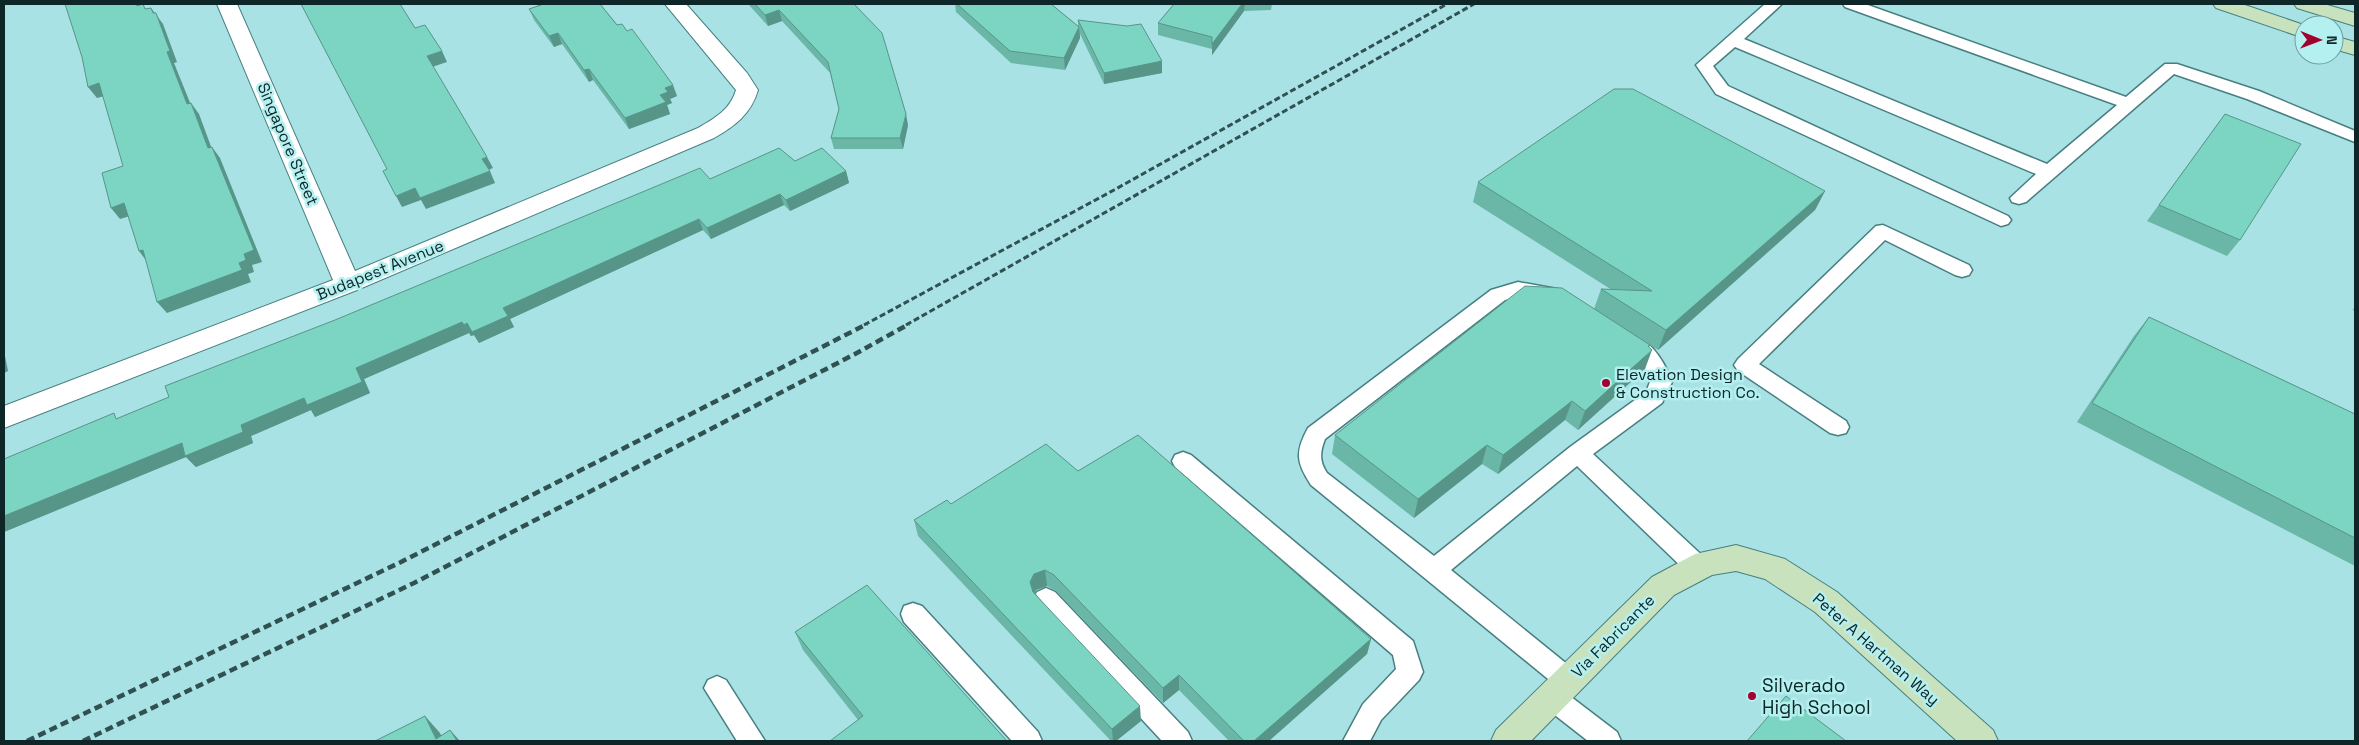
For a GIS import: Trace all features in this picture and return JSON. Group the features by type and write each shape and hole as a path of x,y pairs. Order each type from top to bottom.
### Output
{"street":[{"name":"Singapore Street","path":"227,4 348,284"},
{"name":"Budapest Avenue","path":"4,417 348,284 706,133 730,120 744,102 747,90 739,78 675,4"},
{"path":"2222,4 2294,29"},
{"path":"2304,4 2355,20"},
{"name":"Via Fabricante","path":"1508,741 1663,586 1706,563 1736,558"},
{"name":"Peter A Hartman Way","path":"1736,558 1774,568 1826,602 1980,741"}],"lane":[{"path":"1774,4 1704,65 1722,90 2001,220"},
{"path":"1851,4 2129,104"},
{"path":"1733,40 2049,172"},
{"path":"2019,198 2170,68 2253,96 2355,137"},
{"path":"1838,427 1746,365 1883,231 1962,270"},
{"path":"1571,306 1556,296 1535,291 1518,289 1498,295 1316,434 1309,450 1309,464 1319,479 1434,570 1560,689 1608,741"},
{"path":"1434,570 1578,453 1654,397 1661,382 1657,366 1649,355 1610,330"},
{"path":"1578,453 1698,567"},
{"path":"1183,461 1404,649 1410,672 1372,712 1356,741"},
{"path":"1046,599 1179,741"},
{"path":"913,614 1029,741"},
{"path":"717,688 752,741"}],"building":[{"path":"65,4 136,4 137,6 143,4 145,9 151,8 153,13 156,13 170,51 167,52 187,104 191,103 208,148 212,147 254,250 244,254 246,260 239,263 242,270 157,302 143,250 139,251 124,203 111,208 102,173 123,166 99,83 88,87 82,57"},
{"path":"301,4 400,4 415,28 425,25 442,51 427,56 487,157 482,159 490,171 420,198 415,188 396,196 383,171 387,169"},
{"path":"540,4 600,4 617,25 622,24 627,31 632,29 673,85 665,88 668,92 660,95 666,102 625,118 589,69 584,70 558,33 549,36 529,9"},
{"path":"755,4 854,4 882,33 906,114 900,138 831,138 839,109 828,62 779,10 765,15"},
{"path":"957,4 1051,4 1079,27 1064,58 1010,51"},
{"path":"1174,4 1242,4 1212,44 1212,37 1158,23"},
{"path":"1078,20 1127,26 1141,24 1162,61 1104,73"},
{"path":"1614,89 1633,89 1825,191 1666,330 1601,289 1652,291 1478,182"},
{"path":"2225,114 2301,144 2240,240 2159,205"},
{"path":"779,148 795,161 822,148 846,171 786,200 780,194 707,228 699,219 503,308 508,316 472,332 467,323 464,325 462,322 356,368 362,382 307,405 304,398 241,425 243,432 185,456 182,443 4,516 4,459 114,413 116,419 169,397 165,386 335,320 700,168 710,179"},
{"path":"1525,286 1562,288 1650,345 1648,346 1652,350 1585,411 1572,401 1503,455 1487,445 1418,499 1335,435"},
{"path":"2149,317 2355,414 2355,538 2092,403"},
{"path":"1138,435 1371,639 1254,741 1244,741 1179,675 1163,688 1054,575 1045,570 1034,574 1030,582 1033,592 1140,706 1112,729 914,520 947,500 951,504 1046,444 1078,471"},
{"path":"867,585 1007,741 830,741 863,716 795,632"},
{"path":"1786,696 1846,741 1747,741"},
{"path":"425,716 436,739 450,730 457,741 375,741"}],"railway":[{"path":"864,325 1114,190 1447,4"},
{"path":"906,325 1474,4"},
{"path":"27,741 401,562 867,324"},
{"path":"83,741 414,583 855,354 909,324"}],"place":[{"name":"Elevation Design & Construction Co.","path":"1606,383"},
{"name":"Silverado High School","path":"1752,696"}]}
